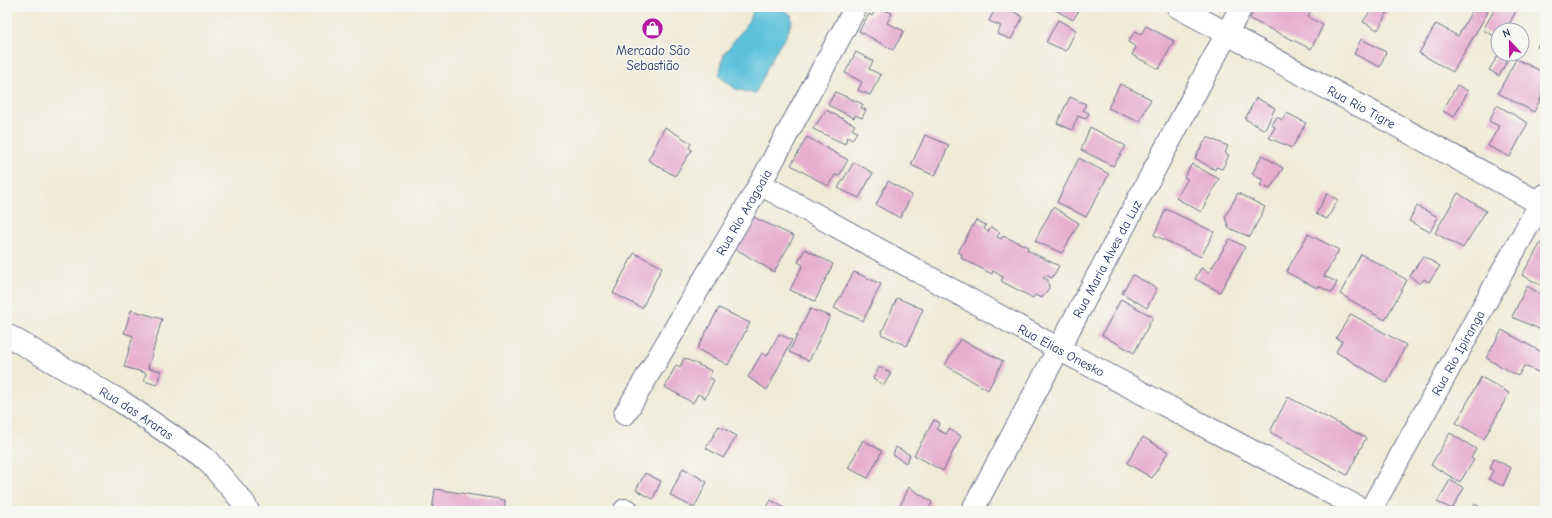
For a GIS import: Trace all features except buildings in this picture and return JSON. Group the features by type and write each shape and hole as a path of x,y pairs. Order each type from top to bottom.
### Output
{"street":[{"name":"Rua Rio Aragoaia","path":"624,414 760,184 856,7"},
{"name":"Rua Rio Tigre","path":"1178,7 1543,201"},
{"name":"Rua Maria Alves da Luz","path":"972,511 1241,7"},
{"name":"Rua Elias Onesko","path":"760,184 1059,349 1365,511"},
{"name":"Rua Rio Ipiranga","path":"1370,511 1543,201"},
{"name":"Rua das Araras","path":"7,335 122,402 207,460 244,503 248,511"}],"water":[{"path":"755,7 780,7 791,15 792,21 786,36 774,54 755,94 736,89 719,76 724,54 747,24"}],"place":[{"name":"Mercado São Sebastião","path":"653,28"}]}
